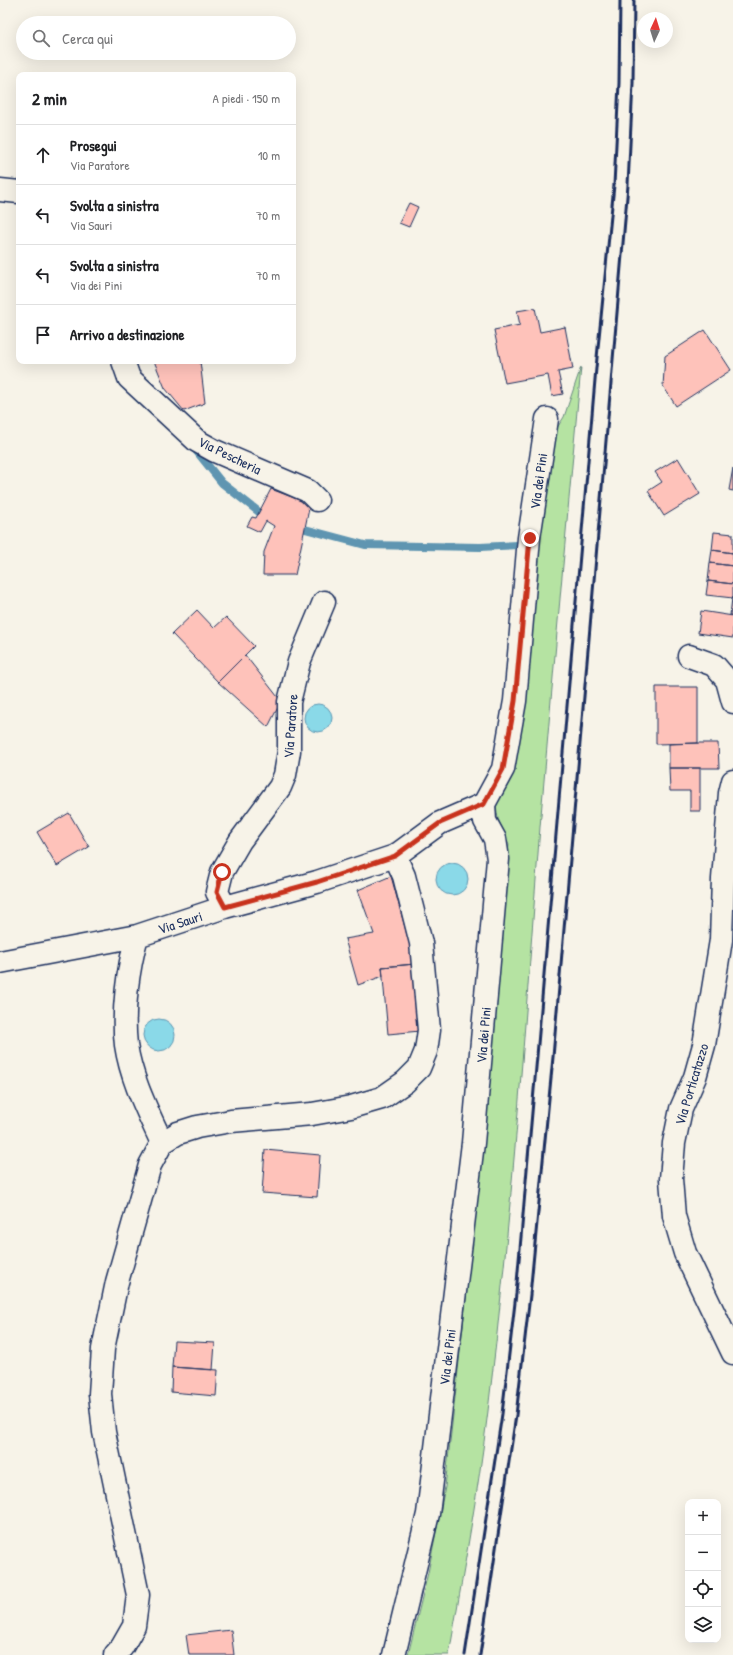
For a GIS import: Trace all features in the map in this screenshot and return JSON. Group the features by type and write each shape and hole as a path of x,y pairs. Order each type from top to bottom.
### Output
{"street":[{"path":"0,190 16,192"},
{"name":"Via Pescheria","path":"124,364 129,378 197,441 215,451 308,491 317,500"},
{"name":"Via dei Pini","path":"394,1655 428,1514 473,1143 498,859 495,839 485,821 484,804 503,769 515,701 530,538 547,419"},
{"name":"Via Paratore","path":"225,907 217,892 222,872 240,841 280,787 285,775 289,750 289,702 299,662 324,602"},
{"path":"689,656 714,664 727,680 733,702"},
{"name":"Via Porticatazzo","path":"733,781 730,793 723,878 721,940 704,1045 696,1077 682,1109 674,1143 671,1179 674,1216 686,1253 733,1353"},
{"name":"Via Sauri","path":"0,962 137,936 225,907 317,882 395,856 440,823 484,804"},
{"path":"115,1655 122,1647 134,1626 138,1595 104,1432 100,1394 103,1349 117,1282 150,1165 162,1143 178,1133 197,1127 231,1121 312,1114 351,1107 382,1098 405,1082 419,1068 426,1050 429,1030 421,943 404,876 395,856"},
{"path":"137,936 130,960 126,1010 126,1046 137,1086 162,1143"}],"green space":[{"path":"581,367 540,827 511,1192 497,1338 480,1472 449,1655 408,1655 428,1573 445,1487 484,1137 494,992 509,844 498,819 496,805 506,788 519,739 549,440 564,417"}],"water":[{"path":"318,704 324,705 328,708 331,712 331,724 328,728 324,731 318,732 312,731 308,728 305,724 304,718 305,712 308,708 312,705"},
{"path":"449,863 455,863 465,870 468,879 467,885 461,892 455,895 449,895 439,888 436,882 436,876 443,866"},
{"path":"156,1019 162,1019 172,1026 175,1035 174,1041 168,1048 162,1051 156,1051 146,1044 143,1038 143,1032 150,1022"}],"building":[{"path":"409,203 418,207 409,227 399,223"},
{"path":"535,308 540,332 565,327 573,369 558,372 563,394 552,396 548,375 505,383 494,330 520,325 517,311"},
{"path":"705,330 731,370 676,406 663,386 665,356"},
{"path":"155,364 200,364 205,403 184,411 165,388"},
{"path":"678,458 700,494 664,516 648,491 662,482 655,472"},
{"path":"733,468 733,491 729,490"},
{"path":"271,489 310,504 295,575 263,575 264,552 274,526 266,521 260,532 247,526 252,517 256,518"},
{"path":"714,532 733,534 733,553 712,550"},
{"path":"712,550 733,553 733,566 710,563"},
{"path":"710,563 733,566 733,584 708,581"},
{"path":"708,581 733,584 733,598 706,595"},
{"path":"733,598 733,616 730,615"},
{"path":"197,610 214,628 226,617 254,646 218,682 172,634"},
{"path":"701,611 733,616 733,638 698,633"},
{"path":"245,655 281,701 268,727 218,682"},
{"path":"656,687 698,687 698,743 656,744"},
{"path":"718,743 719,768 669,768 669,744"},
{"path":"669,768 700,768 700,811 690,811 690,791 670,791"},
{"path":"69,813 89,847 57,866 37,832"},
{"path":"391,876 415,964 382,967 383,976 358,985 345,939 374,934 358,890"},
{"path":"415,964 420,1031 388,1034 382,967"},
{"path":"265,1150 320,1155 317,1197 262,1193"},
{"path":"174,1341 215,1343 213,1370 172,1367"},
{"path":"172,1367 218,1370 216,1396 171,1392"},
{"path":"231,1630 234,1655 189,1655 186,1635"}],"waterway":[{"path":"194,448 222,483 259,512"},
{"path":"305,529 365,545 480,547 518,545"}],"railway":[{"path":"465,1655 502,1414 516,1294 596,368 614,185 619,83 620,0"},
{"path":"480,1655 516,1415 530,1295 553,1057 628,185 633,83 634,0"}],"route":[{"path":"222,872 217,892 225,907 317,882 395,856 440,823 484,804 503,769 515,701 530,538"}]}
